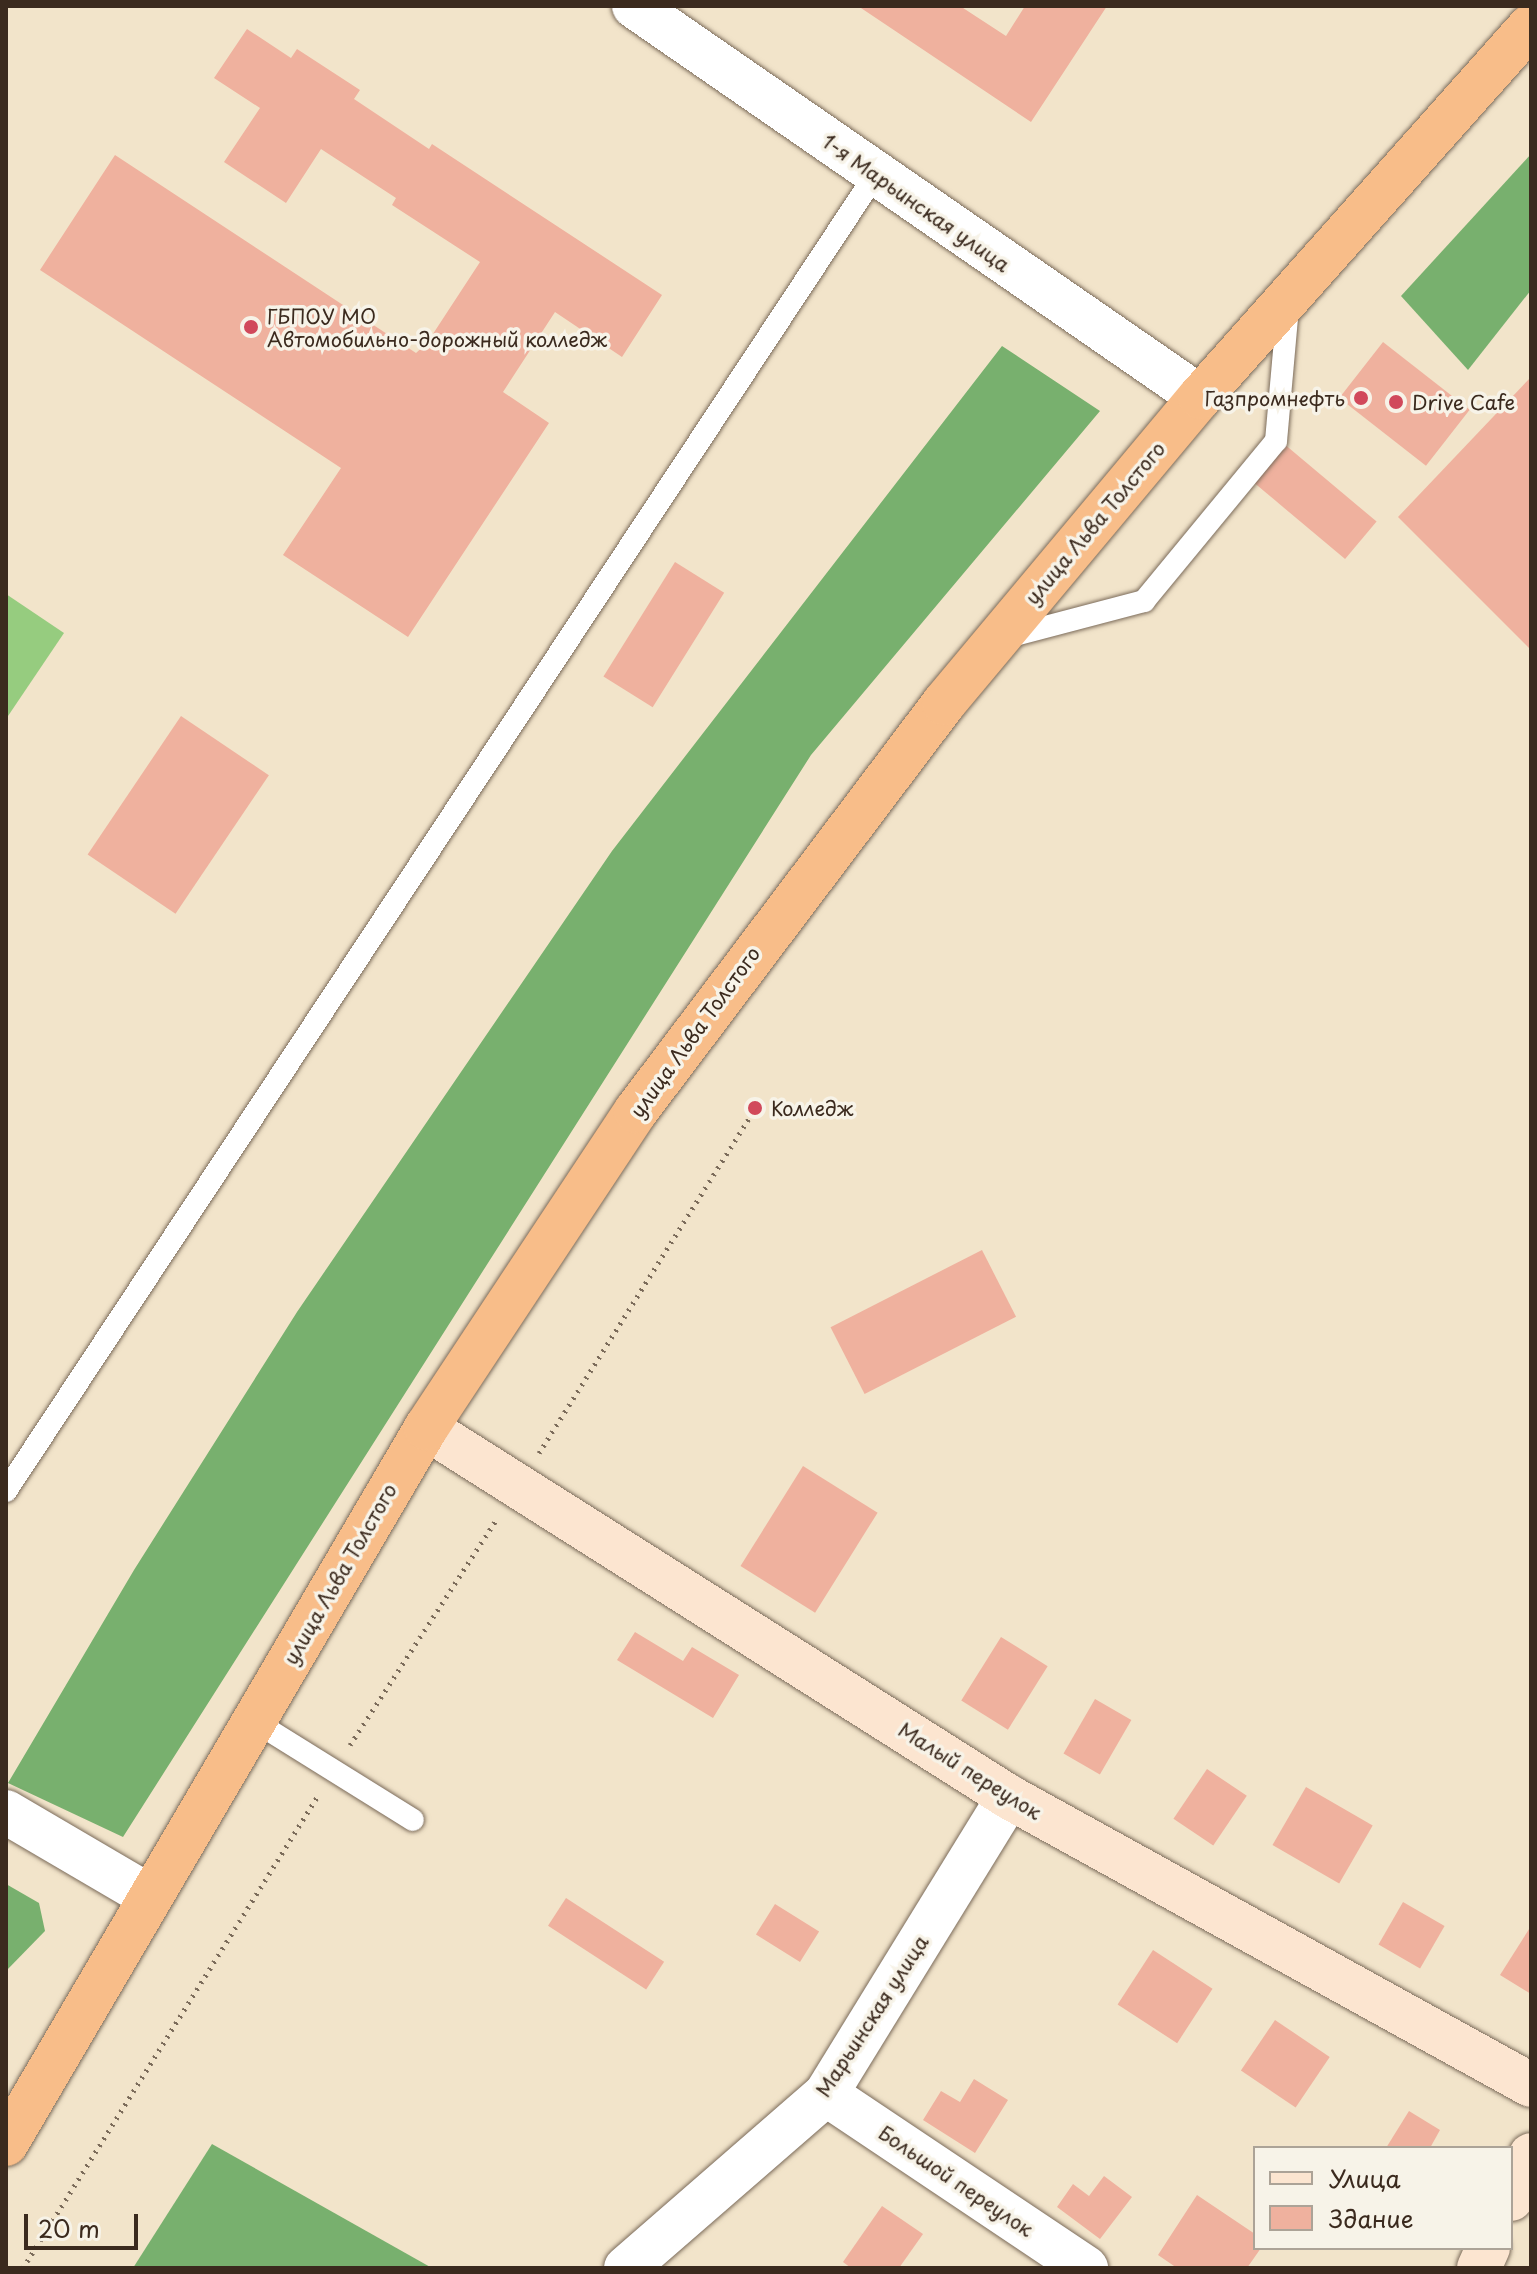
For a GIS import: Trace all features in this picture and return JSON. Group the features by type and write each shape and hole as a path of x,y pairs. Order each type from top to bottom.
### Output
{"highway":[{"name":"улица Льва Толстого","path":"6,2144 426,1428 636,1111 804,886 998,639 1200,397 1531,26"}],"street":[{"name":"1-я Марьинская улица","path":"634,6 1200,397"},
{"name":"Малый переулок","path":"426,1428 1009,1797 1531,2085"},
{"name":"Марьинская улица","path":"626,2268 826,2094 1009,1797"},
{"path":"6,1812 149,1896"},
{"name":"Большой переулок","path":"826,2094 1086,2268"},
{"path":"1513,2195 1531,2155"}],"lane":[{"path":"6,1491 875,175"},
{"path":"998,639 1144,601 1276,441 1289,298"},
{"path":"254,1721 413,1820"}],"path":[{"path":"23,2268 333,1771 518,1486 755,1108"}],"green space":[{"path":"1531,154 1531,290 1468,370 1401,296"},
{"path":"1002,346 1100,411 811,755 123,1837 8,1783 134,1570 297,1312 612,851"},
{"path":"6,594 64,633 6,719"},
{"path":"6,1884 39,1903 45,1931 6,1971"},
{"path":"212,2144 432,2268 133,2268"}],"building":[{"path":"858,6 960,6 1006,36 1025,6 1107,6 1031,122"},
{"name":"ГБПОУ МО Автомобильно-дорожный колледж","path":"247,29 291,58 297,49 360,90 354,99 429,149 432,144 662,295 622,357 555,312 503,392 549,423 408,637 283,555 341,468 40,270 115,155 416,353 427,343 480,262 392,205 396,198 321,149 286,203 224,162 260,108 214,78"},
{"path":"1383,342 1470,410 1426,466 1339,398"},
{"path":"1531,377 1531,650 1398,517"},
{"path":"1277,438 1377,522 1345,559 1246,476"},
{"path":"675,562 724,593 653,707 603,676"},
{"path":"181,716 269,775 175,914 88,854"},
{"path":"982,1250 1016,1317 865,1394 831,1327"},
{"path":"803,1466 878,1513 815,1613 740,1566"},
{"path":"635,1632 683,1661 692,1647 739,1675 713,1718 617,1660"},
{"path":"1001,1637 1048,1666 1008,1730 961,1701"},
{"path":"1095,1699 1131,1720 1100,1775 1064,1754"},
{"path":"1207,1769 1247,1796 1213,1846 1173,1819"},
{"path":"1306,1787 1373,1826 1339,1884 1272,1845"},
{"path":"566,1898 664,1962 646,1989 548,1926"},
{"path":"1403,1902 1445,1926 1420,1968 1378,1944"},
{"path":"775,1904 819,1932 800,1962 756,1935"},
{"path":"1531,1926 1531,1994 1500,1975"},
{"path":"1153,1950 1213,1989 1177,2043 1118,2005"},
{"path":"1275,2020 1330,2057 1296,2107 1241,2071"},
{"path":"974,2079 1008,2100 975,2153 923,2120 941,2091 960,2102"},
{"path":"1409,2111 1440,2130 1431,2146 1387,2146"},
{"path":"1104,2176 1132,2197 1100,2239 1057,2207 1073,2184 1089,2196"},
{"path":"1197,2195 1253,2233 1253,2250 1260,2250 1247,2268 1177,2268 1158,2255"},
{"path":"882,2206 923,2234 899,2268 851,2268 843,2262"}],"place":[{"name":"ГБПОУ МО Автомобильно-дорожный колледж","path":"251,327"},
{"name":"Газпромнефть","path":"1361,398"},
{"name":"Drive Cafe","path":"1396,402"},
{"name":"Колледж","path":"755,1108"}]}
